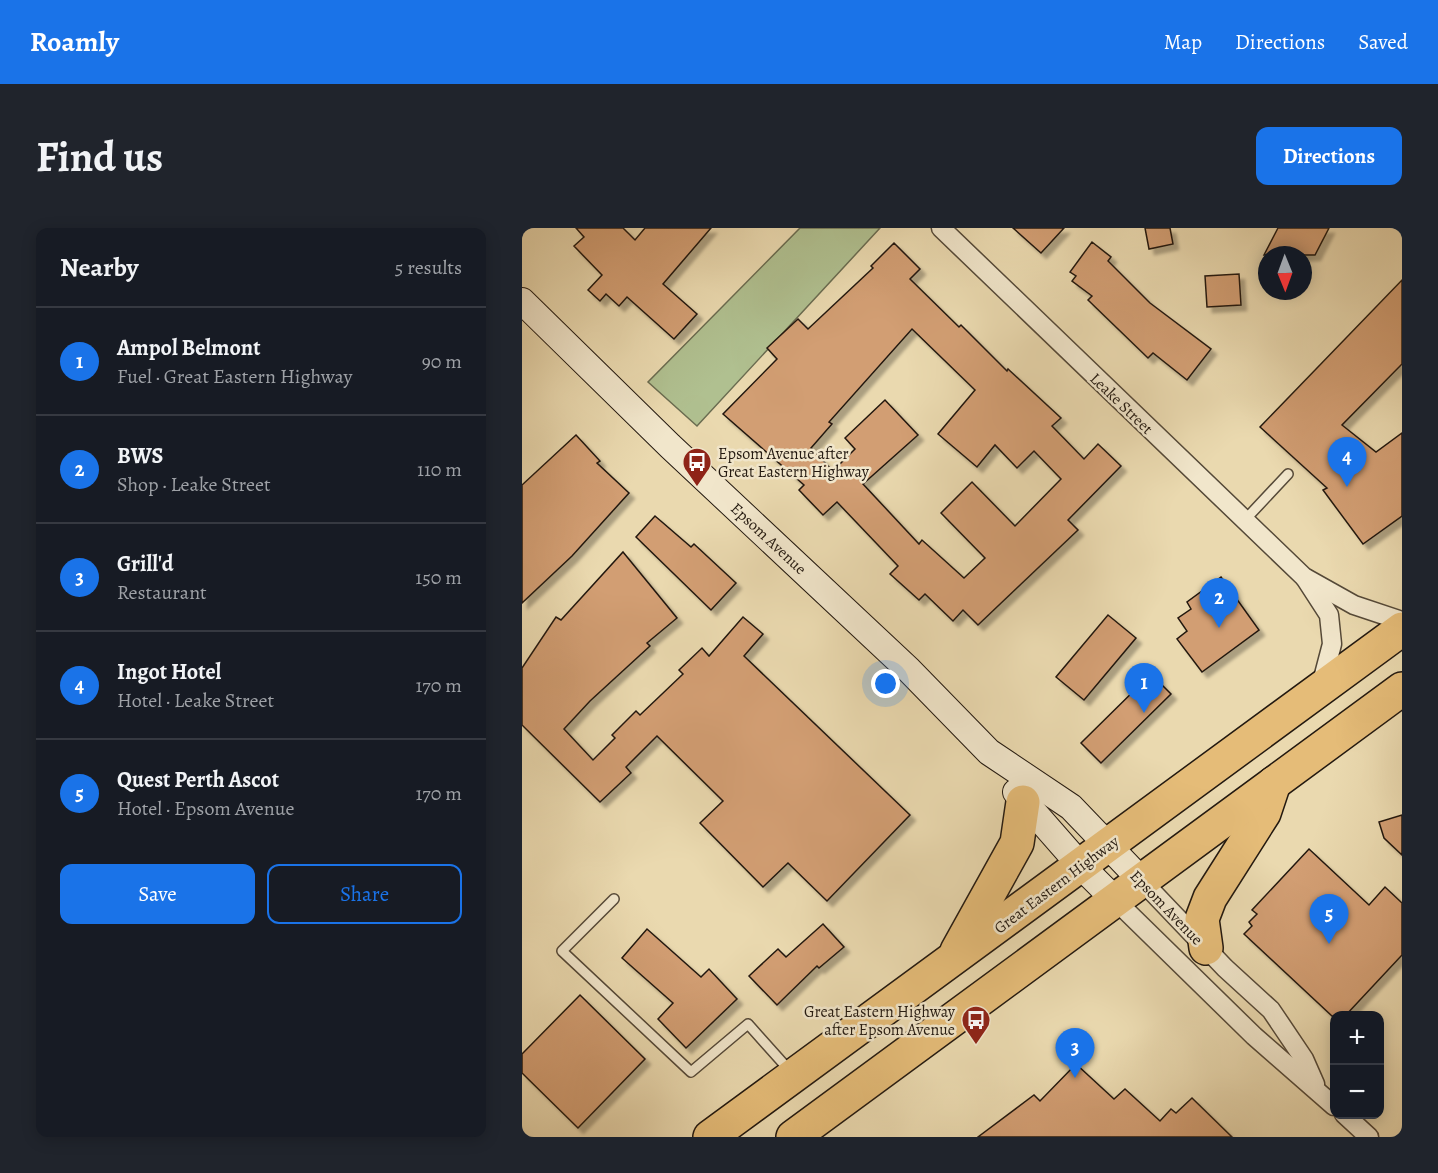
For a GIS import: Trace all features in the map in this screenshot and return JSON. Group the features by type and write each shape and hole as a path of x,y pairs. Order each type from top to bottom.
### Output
{"highway":[{"name":"Great Eastern Highway","path":"710,1137 1402,629"},
{"path":"793,1137 1114,899 1398,697"},
{"path":"1206,948 1202,920 1210,898 1264,813 1275,783"},
{"path":"952,961 1017,843 1023,802"}],"street":[{"name":"Leake Street","path":"941,228 1304,577 1329,615 1332,644 1320,690"},
{"name":"Epsom Avenue","path":"522,301 670,446 909,670 989,752 1023,802 1080,865 1254,1036 1330,1101"},
{"name":"Leake Street","path":"1304,577 1354,605 1402,621"},
{"name":"Epsom Avenue","path":"989,752 1071,807 1206,948 1271,1010 1304,1059 1317,1089"},
{"path":"1349,1119 1369,1137"}],"lane":[{"path":"1244,521 1288,474"},
{"path":"614,899 562,951 691,1072 747,1024 794,1075"}],"green space":[{"path":"800,228 880,228 697,426 648,382"}],"building":[{"path":"576,228 623,228 635,240 645,228 711,228 663,284 697,314 674,339 627,297 619,306 606,294 600,301 588,290 602,275 574,246 584,237"},
{"path":"1013,228 1064,228 1041,253"},
{"path":"1145,228 1170,228 1173,244 1149,249"},
{"path":"1278,228 1329,228 1315,255 1312,255 1312,246 1269,246"},
{"path":"1092,242 1111,257 1108,261 1150,303 1211,349 1187,380 1153,353 1148,358 1088,300 1092,296 1072,281 1076,276 1070,272"},
{"path":"894,243 920,269 910,279 959,327 961,325 1007,371 1008,369 1061,418 1052,426 1084,459 1098,444 1121,466 1068,520 1078,530 978,625 963,610 953,621 925,594 919,600 890,574 898,566 837,502 823,515 799,490 804,485 723,414 777,359 767,348 798,319 808,329 873,268 871,266","holes":["912,329 975,390 938,434 977,467 995,445 1017,468 1034,451 1061,479 1015,526 972,482 941,513 985,558 964,578 922,540 919,544 863,484 918,435 885,400 845,438 855,449 833,471 811,448 832,424 829,422"]},
{"path":"1239,274 1241,305 1207,307 1205,276"},
{"path":"1402,280 1402,364 1342,425 1376,452 1402,433 1402,516 1363,544 1323,490 1327,488 1260,427"},
{"path":"576,435 600,461 597,463 629,493 572,556 522,603 522,485"},
{"path":"655,516 691,547 694,544 736,583 711,610 636,537"},
{"path":"623,552 677,618 647,643 650,646 590,701 564,729 593,760 615,738 612,735 636,711 640,715 683,674 679,670 702,648 709,656 743,617 763,634 744,656 910,815 827,901 788,863 763,887 700,823 723,801 657,736 626,767 631,773 600,802 522,725 522,668 556,617 561,620"},
{"path":"1221,577 1259,630 1202,672 1177,639 1187,631 1178,618 1191,609 1187,602"},
{"path":"1108,615 1136,638 1084,700 1056,677"},
{"path":"1151,674 1171,694 1101,763 1081,743"},
{"path":"1402,815 1402,855 1384,838 1379,822"},
{"path":"1309,849 1369,905 1385,887 1402,903 1402,955 1350,1011 1330,1011 1330,1014 1244,934 1252,926 1249,922 1257,914 1252,910"},
{"path":"823,924 844,947 819,968 817,966 777,1005 749,976 778,949 786,957"},
{"path":"647,929 701,977 709,969 737,999 686,1048 658,1019 673,1003 622,958"},
{"path":"580,995 645,1059 578,1128 522,1073 522,1054"},
{"path":"1076,1064 1114,1099 1125,1089 1160,1121 1171,1109 1176,1113 1192,1098 1232,1137 978,1137 1034,1095 1040,1101"}],"place":[{"name":"Ingot Hotel","path":"1347,487"},
{"name":"Epsom Avenue after Great Eastern Highway","path":"697,488"},
{"name":"BWS","path":"1219,628"},
{"name":"Ampol Belmont","path":"1144,713"},
{"name":"Quest Perth Ascot","path":"1329,944"},
{"name":"Great Eastern Highway after Epsom Avenue","path":"976,1046"},
{"name":"Grill'd","path":"1075,1078"}]}
